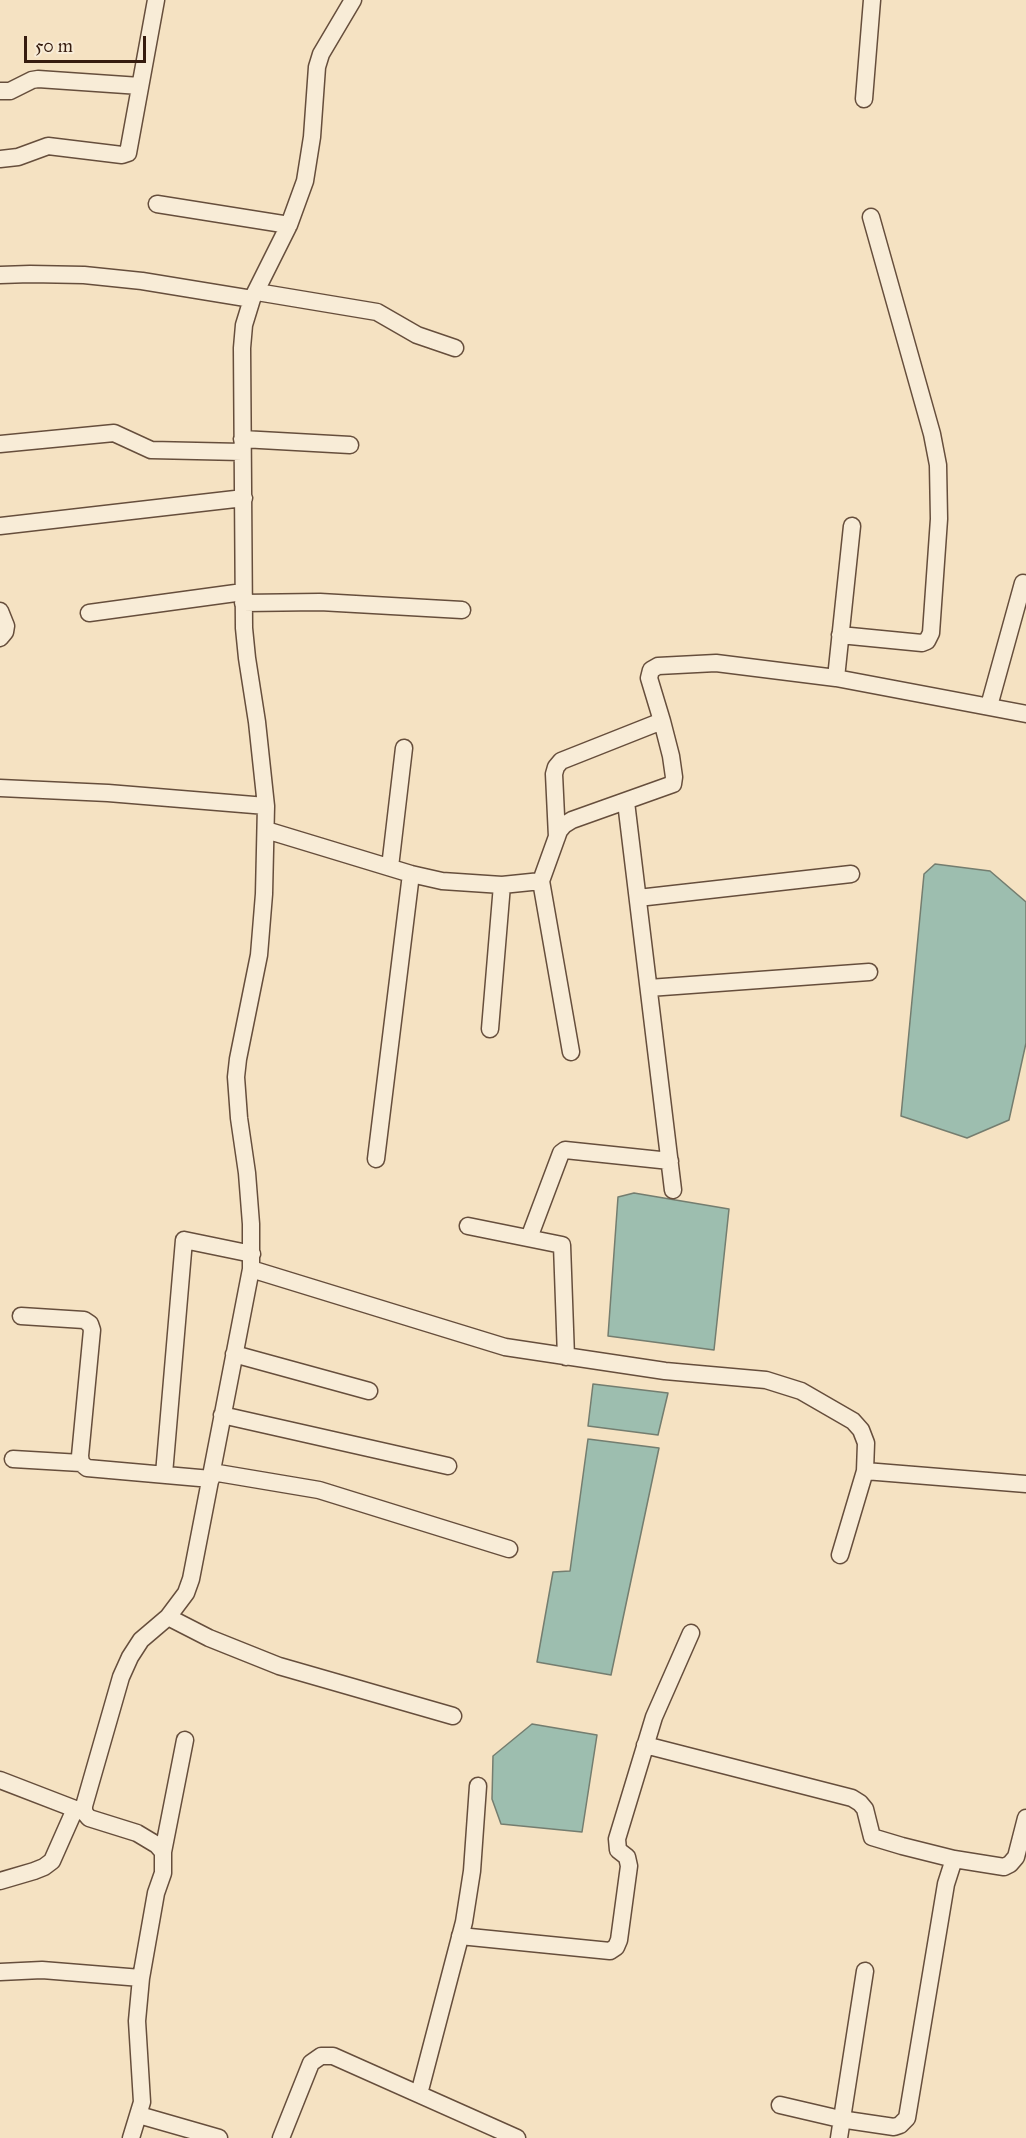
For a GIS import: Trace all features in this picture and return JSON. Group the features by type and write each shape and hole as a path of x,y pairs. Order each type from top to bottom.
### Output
{"street":[{"path":"0,159 18,157 48,146 128,153 156,0"},
{"path":"0,1881 34,1871 52,1861 85,1802 121,1677 130,1658 141,1640 168,1617 186,1593 191,1579 252,1262 249,1193 236,1077 259,955 264,894 266,806 247,658 243,597 242,348 244,324 254,295 289,225 309,166 317,67 321,54 352,0"},
{"path":"864,99 872,0"},
{"path":"0,91 9,91 32,80 140,86"},
{"path":"157,204 289,225"},
{"path":"840,635 922,643 927,641 931,633 939,519 938,465 932,434 871,217"},
{"path":"0,275 84,275 142,280 377,312 417,335 455,348"},
{"path":"0,444 114,433 151,450 242,445 350,445"},
{"path":"0,526 244,498"},
{"path":"836,678 852,526"},
{"path":"989,706 1023,583"},
{"path":"89,613 243,597 462,610"},
{"path":"0,611 6,626 0,639"},
{"path":"571,1052 541,881 557,837 564,825 673,784 674,773 649,678 651,670 658,666 716,663 836,678 1026,714"},
{"path":"557,837 554,774 561,761 662,721"},
{"path":"390,867 404,748"},
{"path":"0,788 108,793 266,806"},
{"path":"626,802 673,1190"},
{"path":"266,830 411,874 452,882 502,885 541,881"},
{"path":"376,1159 411,874"},
{"path":"638,898 851,874"},
{"path":"490,1029 502,885"},
{"path":"649,988 869,972"},
{"path":"529,1238 561,1153 565,1150 670,1161"},
{"path":"468,1226 562,1245 566,1357"},
{"path":"164,1474 183,1240 489,1343 665,1371 766,1380 801,1391 853,1421 866,1443 865,1471 840,1555"},
{"path":"21,1316 84,1320 90,1324 92,1330 81,1463"},
{"path":"234,1354 369,1391"},
{"path":"222,1415 448,1466"},
{"path":"14,1459 81,1463 87,1468 211,1475 320,1490 509,1549"},
{"path":"865,1471 1026,1484"},
{"path":"168,1617 209,1638 279,1666 453,1716"},
{"path":"460,1936 610,1951 616,1947 619,1940 629,1866 627,1857 618,1850 618,1839 654,1717 691,1633"},
{"path":"131,2138 142,2102 136,2021 141,1978 156,1893 163,1873 163,1852 186,1740"},
{"path":"645,1745 852,1798 865,1809 873,1837 954,1858 1004,1867 1010,1864 1016,1857 1026,1818"},
{"path":"0,1780 80,1811 89,1818 137,1833 157,1845 163,1852"},
{"path":"419,2094 460,1936 472,1871 478,1786"},
{"path":"780,2105 840,2119 894,2127 907,2118 946,1884 954,1858"},
{"path":"0,1972 42,1970 141,1978"},
{"path":"838,2138 865,1971"},
{"path":"280,2138 311,2063 321,2056 333,2056 517,2138"},
{"path":"139,2115 219,2138"}],"shaded area":[{"path":"935,864 990,871 1026,902 1026,1043 1009,1120 967,1138 901,1116 924,874"},
{"path":"634,1193 729,1209 714,1350 608,1336 618,1197"},
{"path":"593,1384 668,1393 658,1435 588,1426"},
{"path":"588,1439 659,1448 611,1675 537,1662 553,1572 570,1571"},
{"path":"532,1724 597,1735 582,1832 501,1824 492,1799 493,1756"}]}
